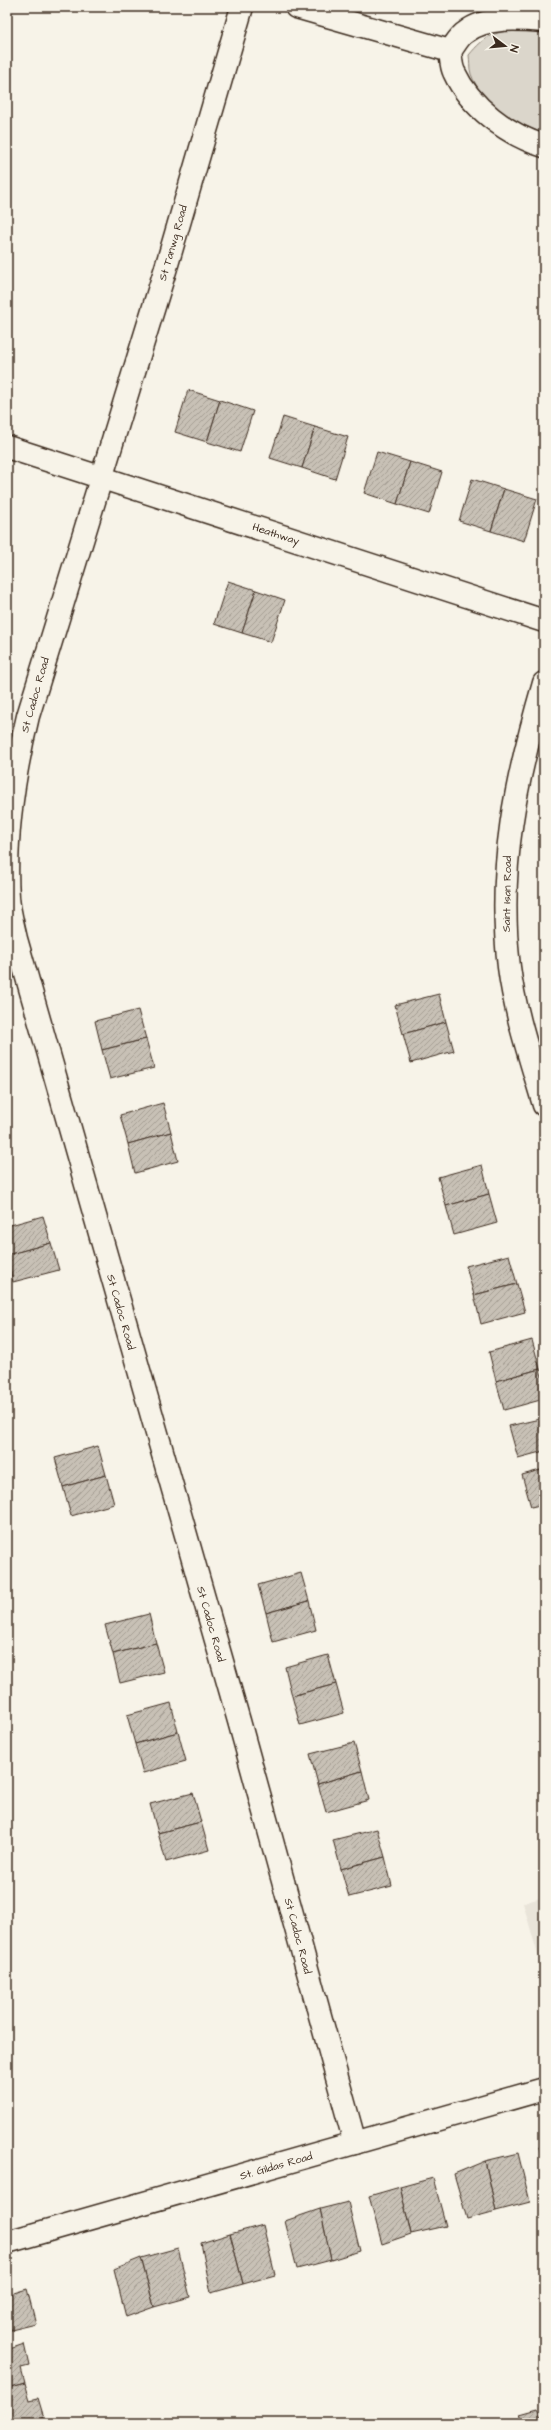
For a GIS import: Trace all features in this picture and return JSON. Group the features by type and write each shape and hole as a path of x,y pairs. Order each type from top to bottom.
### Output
{"street":[{"name":"St Tanwg Road","path":"102,478 242,7"},
{"path":"296,7 450,51"},
{"path":"544,21 519,19 485,23 466,32 450,51 453,70 464,90 489,115 511,132 544,146"},
{"name":"Heathway","path":"7,447 544,621"},
{"name":"St Cadoc Road","path":"102,478 28,716 18,757 7,853 8,898 16,939 238,1721 355,2143"},
{"name":"Saint Isan Road","path":"544,683 523,755 512,806 507,852 505,919 509,968 516,1003 544,1105"},
{"name":"St. Gildas Road","path":"7,2242 544,2090"}],"shaded area":[{"path":"517,30 544,33 544,133 511,118 491,103 476,85 470,72 469,55 480,43 495,34"},
{"path":"544,1897 544,1976 523,1903"}],"building":[{"path":"188,390 220,400 207,442 175,432"},
{"path":"220,400 253,411 240,452 207,442"},
{"path":"283,417 315,427 302,468 270,458"},
{"path":"315,427 348,437 335,479 302,468"},
{"path":"377,452 410,462 397,504 364,493"},
{"path":"410,462 442,472 429,514 397,504"},
{"path":"472,479 504,489 491,531 459,521"},
{"path":"504,489 537,499 524,541 491,531"},
{"path":"228,581 256,590 242,633 214,624"},
{"path":"256,590 285,600 271,642 242,633"},
{"path":"439,994 446,1022 403,1034 395,1005"},
{"path":"138,1010 146,1039 102,1050 95,1021"},
{"path":"446,1022 454,1051 411,1063 403,1034"},
{"path":"146,1039 154,1068 110,1079 102,1050"},
{"path":"163,1103 171,1132 128,1144 120,1115"},
{"path":"171,1132 178,1161 135,1173 128,1144"},
{"path":"482,1165 489,1194 446,1206 438,1177"},
{"path":"489,1194 497,1223 454,1235 446,1206"},
{"path":"43,1216 51,1243 7,1255 7,1226"},
{"path":"51,1243 59,1270 13,1282 7,1255"},
{"path":"509,1255 517,1284 474,1295 466,1266"},
{"path":"517,1284 525,1312 481,1324 474,1295"},
{"path":"532,1340 540,1369 496,1381 489,1352"},
{"path":"540,1369 544,1384 544,1399 504,1410 496,1381"},
{"path":"544,1418 544,1451 518,1458 509,1426"},
{"path":"98,1446 106,1475 63,1487 55,1458"},
{"path":"544,1469 544,1504 531,1507 522,1475"},
{"path":"106,1475 114,1504 71,1516 63,1487"},
{"path":"301,1573 309,1601 266,1613 258,1585"},
{"path":"309,1601 316,1630 273,1642 266,1613"},
{"path":"149,1614 156,1643 113,1654 105,1625"},
{"path":"156,1643 164,1672 120,1683 113,1654"},
{"path":"328,1655 336,1684 292,1696 285,1667"},
{"path":"336,1684 344,1713 300,1725 292,1696"},
{"path":"171,1703 178,1732 135,1744 127,1715"},
{"path":"178,1732 186,1761 143,1773 135,1744"},
{"path":"354,1743 362,1771 318,1784 310,1754"},
{"path":"362,1771 369,1800 326,1812 318,1784"},
{"path":"193,1793 201,1822 158,1833 150,1804"},
{"path":"201,1822 209,1850 166,1862 158,1833"},
{"path":"377,1829 385,1857 341,1869 333,1840"},
{"path":"385,1857 392,1886 349,1897 341,1869"},
{"path":"544,2145 544,2168 539,2146"},
{"path":"518,2153 530,2202 496,2211 485,2161"},
{"path":"485,2161 496,2211 467,2219 454,2174"},
{"path":"433,2178 446,2226 411,2234 400,2187"},
{"path":"400,2187 411,2234 382,2244 369,2196"},
{"path":"348,2202 360,2251 331,2260 320,2209"},
{"path":"320,2209 331,2260 297,2269 285,2221"},
{"path":"263,2225 275,2275 243,2284 230,2234"},
{"path":"230,2234 243,2284 211,2293 201,2243"},
{"path":"178,2248 190,2297 154,2307 141,2258"},
{"path":"141,2258 154,2307 126,2317 114,2269"},
{"path":"27,2289 36,2324 7,2331 7,2295"},
{"path":"24,2344 29,2366 21,2368 25,2383 7,2388 7,2350"},
{"path":"25,2383 30,2400 38,2398 44,2418 25,2423 7,2423 7,2388"},
{"path":"537,2409 544,2423 522,2423 519,2414"}]}
